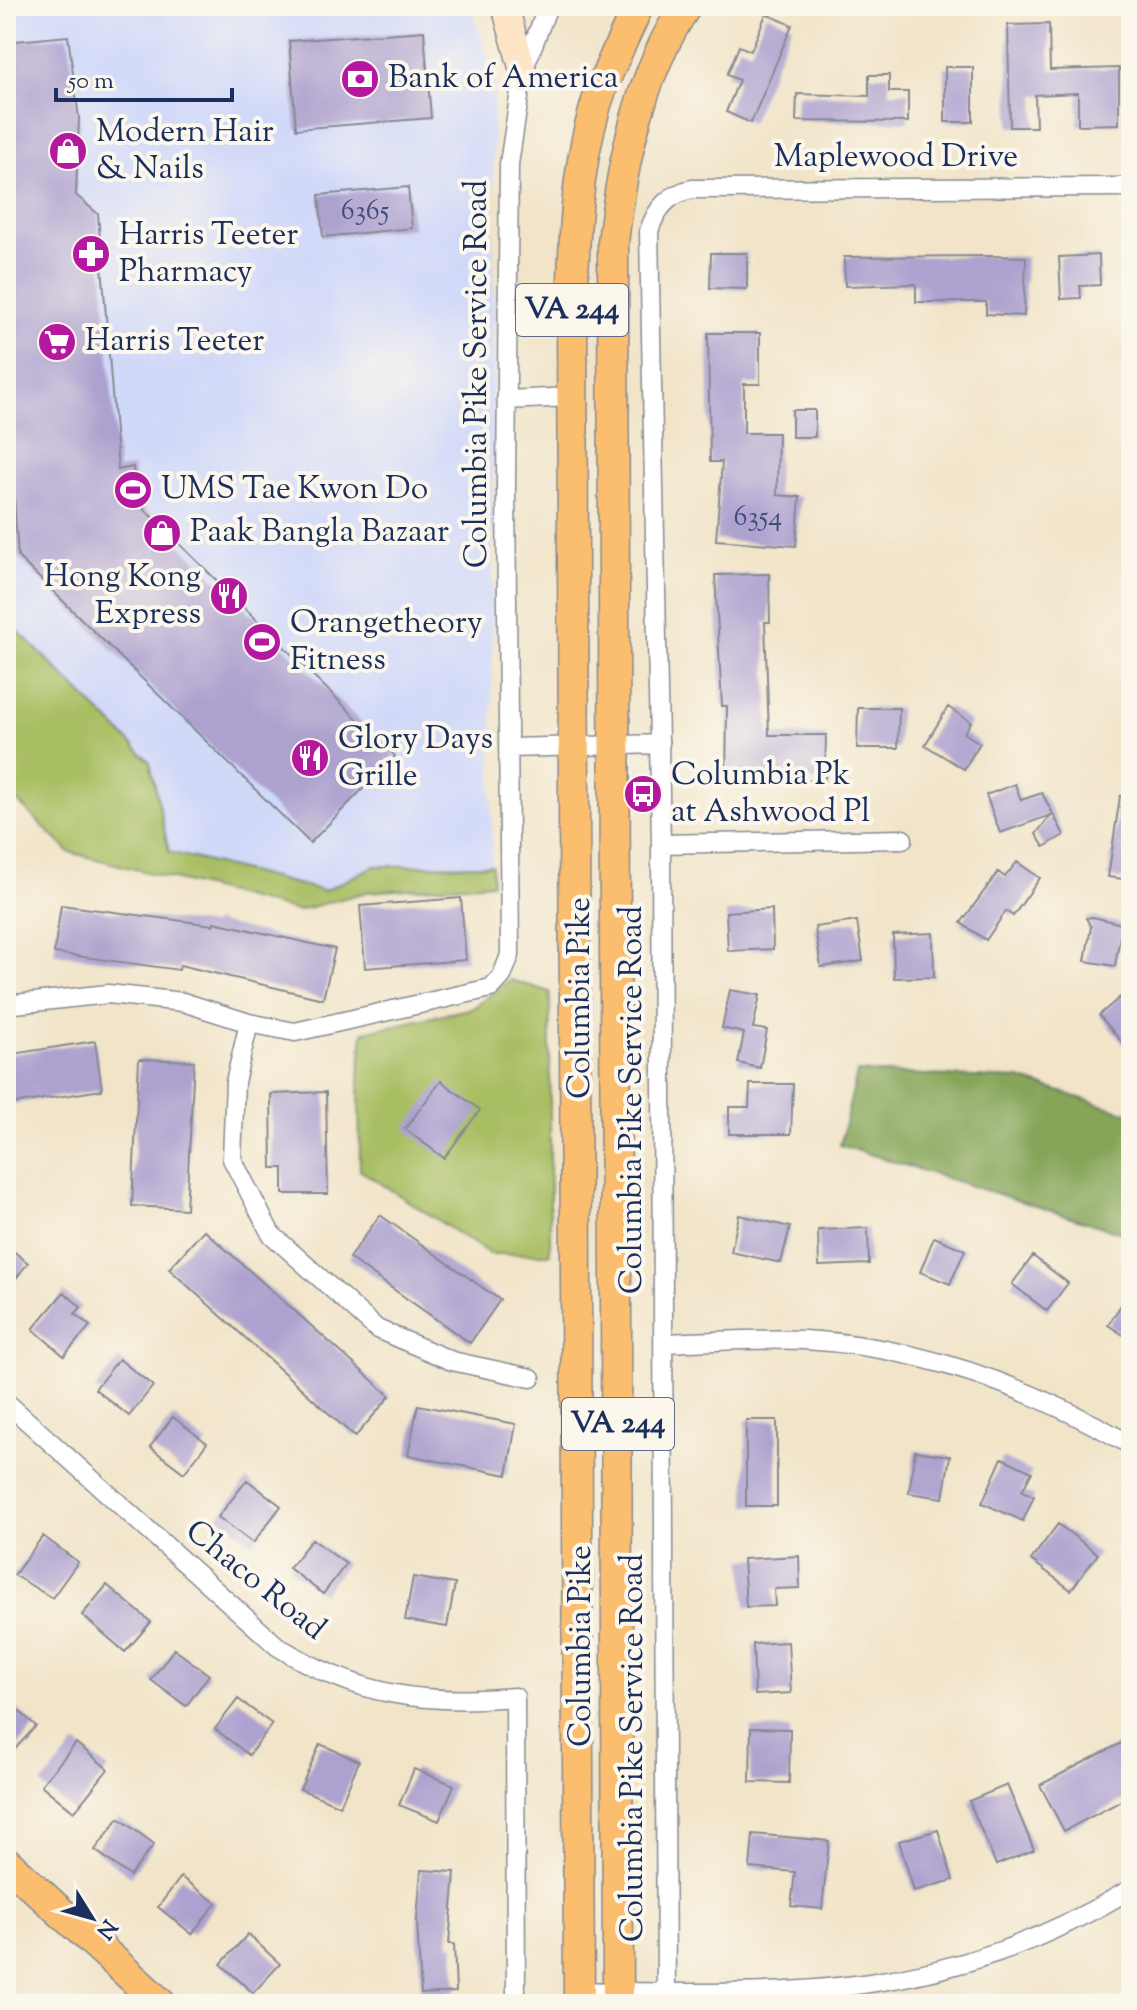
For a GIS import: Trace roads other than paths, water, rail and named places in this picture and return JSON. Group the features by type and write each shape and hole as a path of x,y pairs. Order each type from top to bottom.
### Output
{"main road":[{"path":"505,6 523,71"},
{"name":"Columbia Pike","path":"579,1997 572,397 576,202 595,105 638,6"},
{"name":"Columbia Pike","path":"618,1998 617,745 613,243 619,183 634,128 652,77 686,6"},
{"path":"6,1862 161,2004"}],"street":[{"name":"Columbia Pike Service Road","path":"6,1005 108,994 183,1002 249,1023 295,1032 491,988 502,976 510,955 506,400 509,164 523,71 548,6"},
{"name":"Maplewood Drive","path":"665,201 692,189 1131,187"},
{"name":"Columbia Pike Service Road","path":"665,201 654,214 649,231 661,844 666,1998"},
{"path":"506,400 572,397"},
{"path":"510,748 660,744"},
{"path":"661,844 903,839"},
{"path":"249,1023 235,1082 232,1159 271,1234 377,1329 452,1361 531,1378"},
{"path":"664,1343 802,1340 857,1345 912,1355 1042,1397 1131,1445"},
{"name":"Chaco Road","path":"6,1402 277,1646 311,1667 351,1684 394,1696 464,1702 515,1697 516,2004"},
{"path":"579,1997 666,1998 792,1993 911,1978 990,1957 1039,1938 1131,1889"}],"place":[{"name":"Bank of America","path":"360,79"},
{"name":"Modern Hair & Nails","path":"68,151"},
{"name":"Harris Teeter Pharmacy","path":"91,254"},
{"name":"Harris Teeter","path":"57,342"},
{"name":"UMS Tae Kwon Do","path":"133,490"},
{"name":"Paak Bangla Bazaar","path":"162,533"},
{"name":"Hong Kong Express","path":"229,596"},
{"name":"Orangetheory Fitness","path":"262,642"},
{"name":"Glory Days Grille","path":"310,758"},
{"name":"Columbia Pk at Ashwood Pl","path":"643,794"}]}
